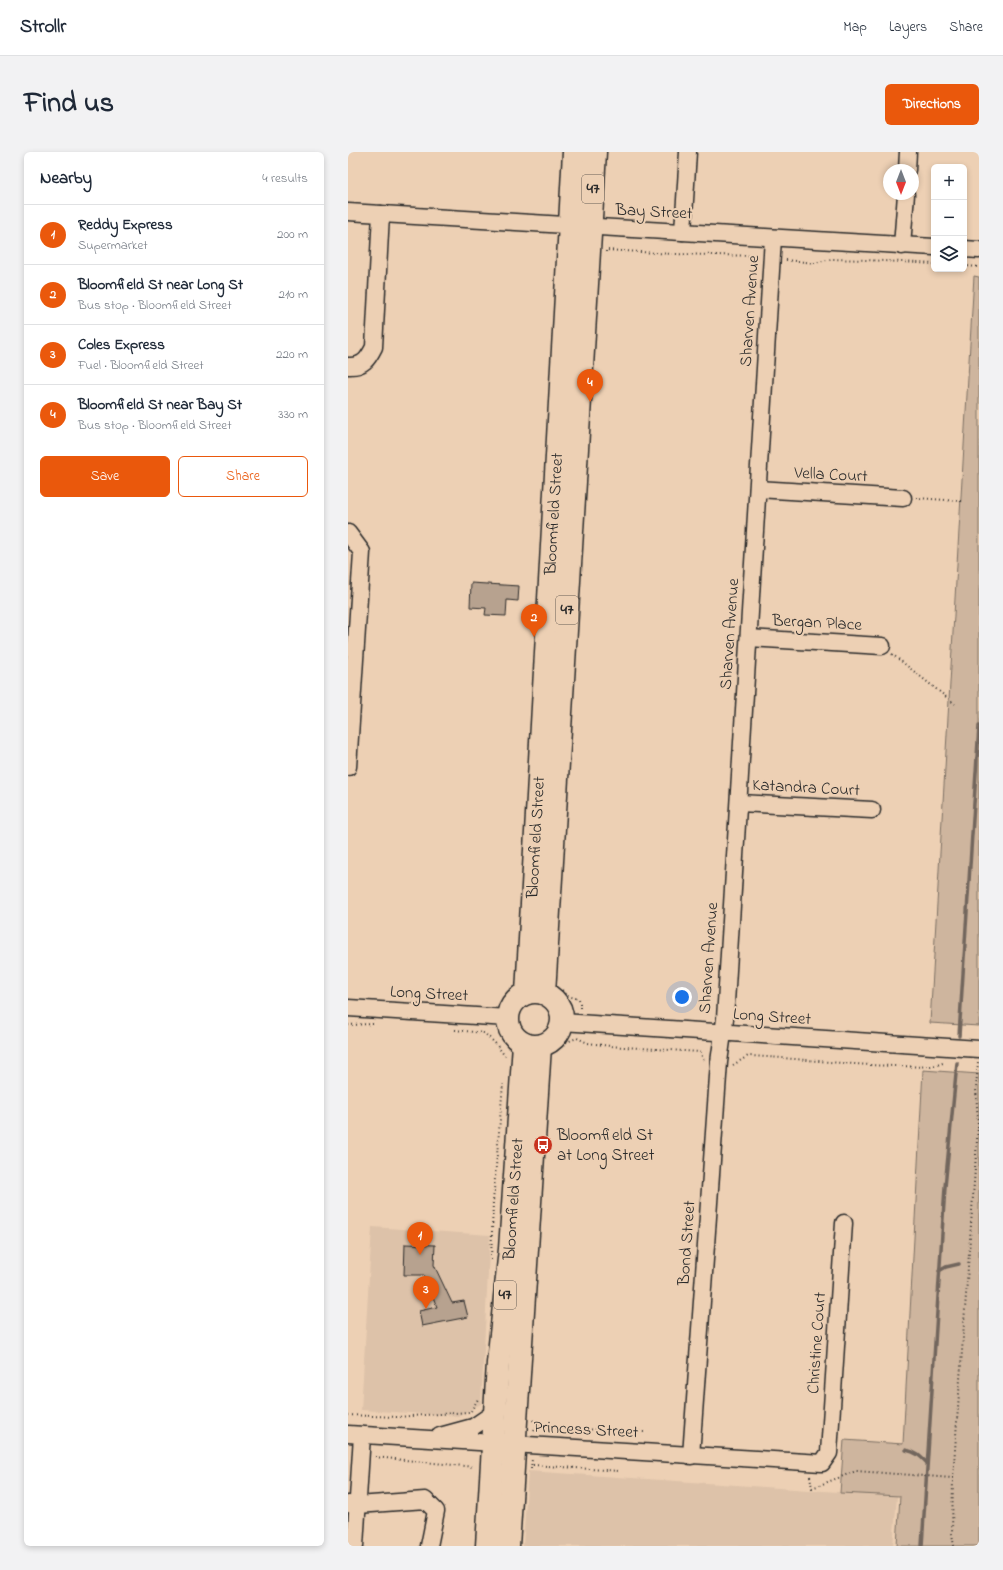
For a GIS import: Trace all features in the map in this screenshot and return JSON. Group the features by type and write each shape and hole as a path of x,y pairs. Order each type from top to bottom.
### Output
{"highway":[{"name":"47","path":"574,152 580,226"},
{"name":"47","path":"580,226 595,152"},
{"name":"Bloomfield Street","path":"535,993 580,226"},
{"path":"535,993 552,998 558,1004 562,1022 560,1030 555,1037 539,1048 517,1040 508,1026 508,1018 509,1010 513,1002 520,996 535,993"},
{"name":"Bloomfield Street","path":"487,1546 495,1412 510,1249 539,1048"},
{"name":"Bloomfield Street","path":"508,1546 539,1048"}],"street":[{"path":"683,232 688,152"},
{"path":"907,164 908,152"},
{"path":"902,246 906,200"},
{"name":"Bay Street","path":"348,212 931,247"},
{"path":"348,366 355,366 368,360 374,347 381,214"},
{"name":"Sharven Avenue","path":"722,1033 725,1019 773,238"},
{"path":"967,249 979,250"},
{"name":"Vella Court","path":"758,490 903,498"},
{"path":"348,533 362,552 348,767"},
{"name":"Bergan Place","path":"749,638 882,646"},
{"name":"Katandra Court","path":"738,803 872,810"},
{"name":"Long Street","path":"348,1008 508,1018"},
{"name":"Long Street","path":"562,1022 722,1033 979,1055"},
{"name":"Bond Street","path":"691,1456 722,1033"},
{"name":"Christine Court","path":"816,1463 829,1453 844,1223"},
{"path":"429,1440 473,1427 495,1412"},
{"path":"355,1435 361,1456 353,1504 355,1546"},
{"name":"Princess Street","path":"355,1435 816,1463"},
{"path":"353,1504 425,1500 436,1511 429,1546"}],"path":[{"path":"967,266 979,267"},
{"path":"903,498 961,501"},
{"path":"882,646 955,704"},
{"path":"539,1048 557,1049 564,1043 578,1038 588,1043 610,1046 700,1052 704,1061 733,1065 748,1056 876,1066 918,1067 938,1065 950,1059"},
{"path":"954,1546 952,1534 953,1478 978,1126 976,1090 979,1055"},
{"path":"348,1415 396,1418 471,1412"},
{"path":"531,1414 534,1422 542,1425 562,1428 644,1432"},
{"path":"361,1456 474,1467"},
{"path":"816,1463 810,1478 812,1488 856,1471 900,1476 953,1478"},
{"path":"532,1466 619,1470"}],"shaded area":[{"path":"974,276 979,277 979,1026 930,1023"},
{"path":"923,1070 979,1074 979,1546 897,1546 900,1496 840,1493 844,1440 903,1444"},
{"path":"372,1227 490,1235 481,1404 458,1416 361,1410"},
{"path":"528,1471 897,1496 893,1546 523,1546"}],"building":[{"path":"471,583 519,586 518,601 507,600 506,616 485,615 486,608 470,607"},
{"path":"405,1244 435,1245 434,1265 452,1303 464,1301 468,1317 422,1326 419,1311 437,1307 424,1275 404,1275"}],"waterway":[{"path":"959,1036 979,726"},
{"path":"922,1546 945,1187 957,1063"},
{"path":"939,1271 946,1267 959,1264"},
{"path":"906,1450 918,1455 927,1463"}],"place":[{"name":"Bloomfield St near Bay St","path":"590,402"},
{"name":"Bloomfield St near Long St","path":"534,637"},
{"name":"Bloomfield St at Long Street","path":"543,1145"},
{"name":"Reddy Express","path":"420,1255"},
{"name":"Coles Express","path":"426,1309"}]}
